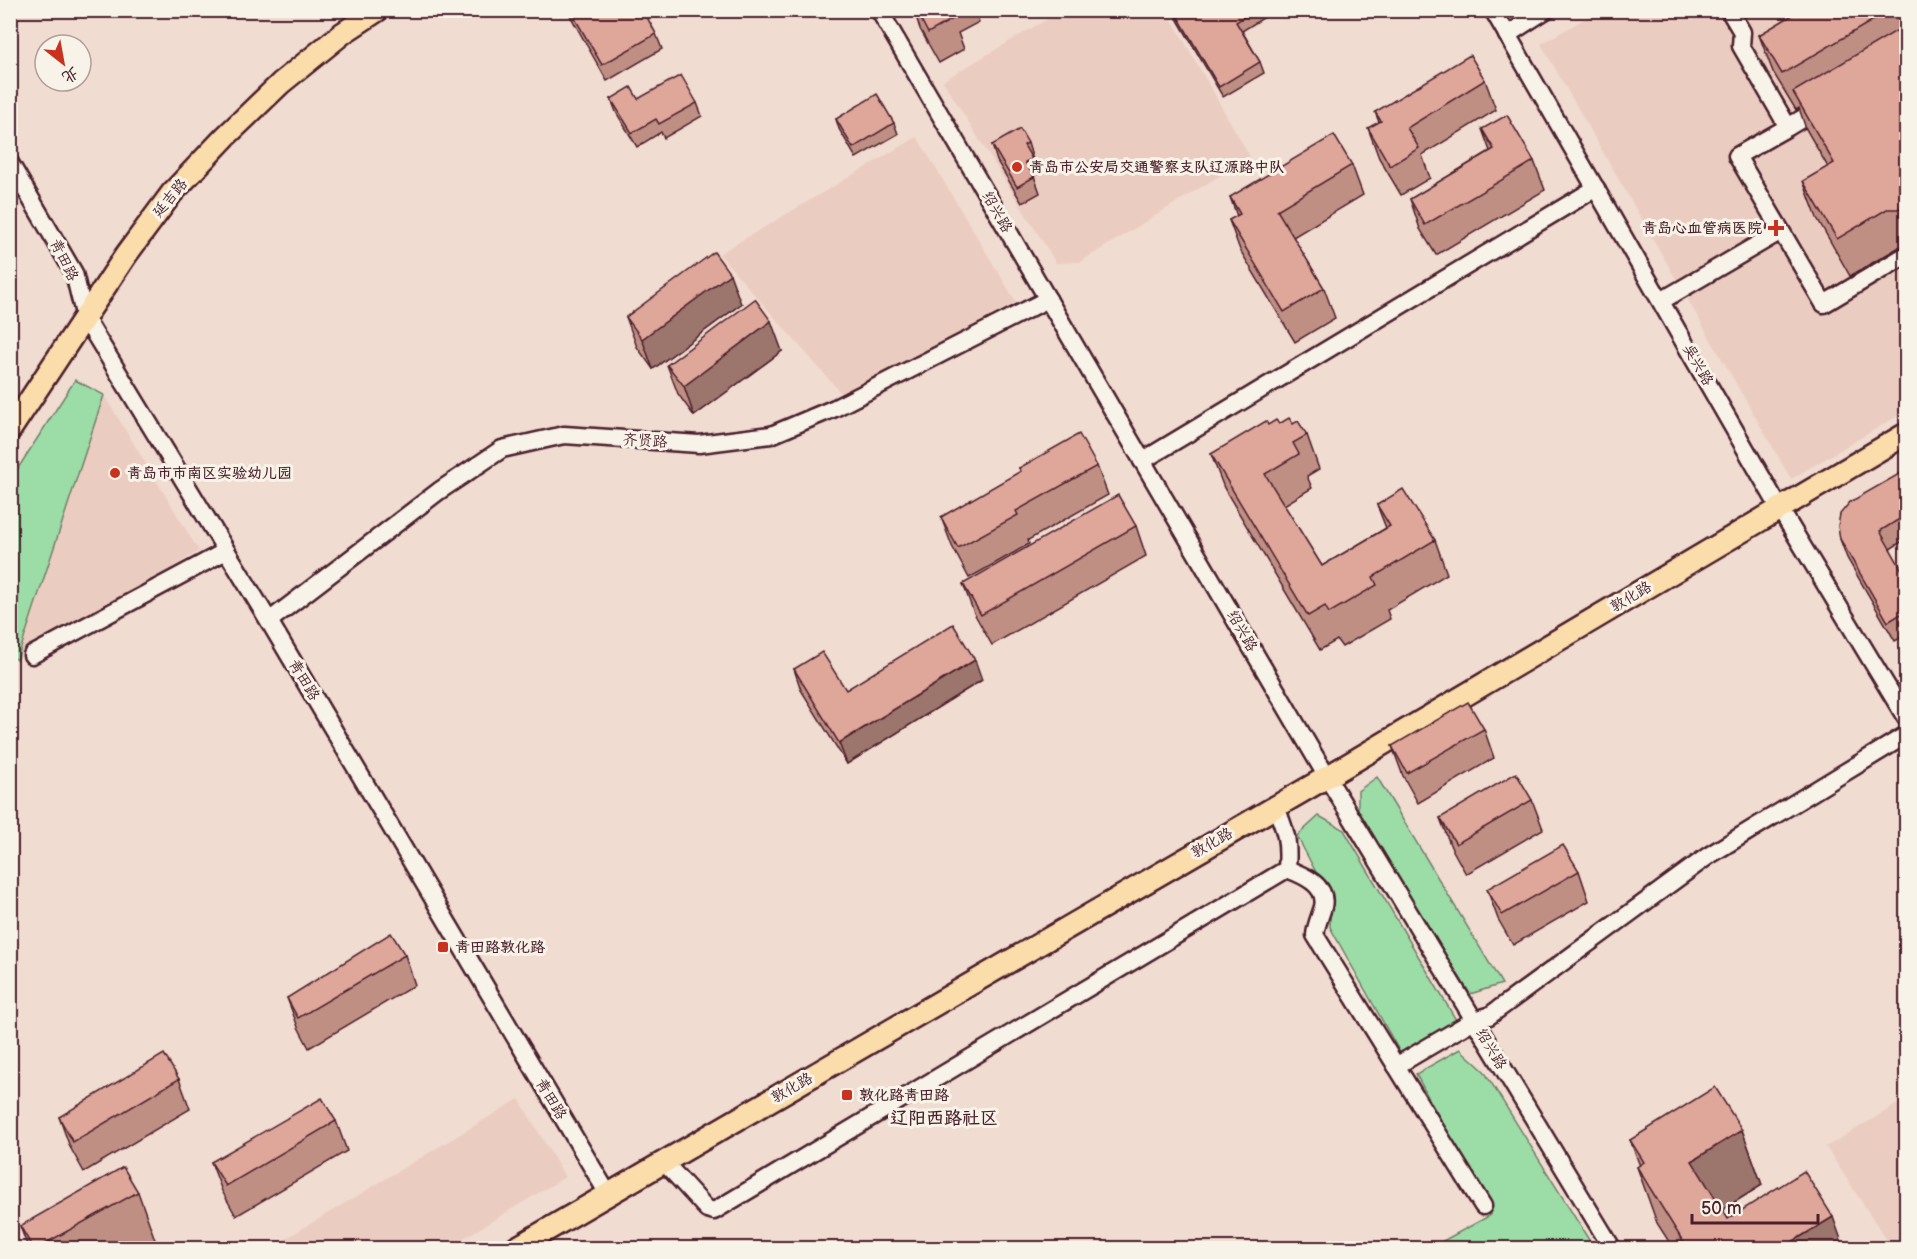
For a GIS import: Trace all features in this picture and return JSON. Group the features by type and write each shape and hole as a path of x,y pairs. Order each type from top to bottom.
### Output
{"main road":[{"name":"延吉路","path":"10,430 126,255 172,193 218,144 282,83 342,33 378,10"},
{"name":"敦化路","path":"516,1248 1276,807 1906,434"}],"street":[{"name":"绍兴路","path":"879,10 1327,777 1611,1248"},
{"name":"吴兴路","path":"1493,10 1780,509 1906,718"},
{"path":"1507,35 1546,10"},
{"path":"1729,10 1742,32 1741,46 1788,127"},
{"path":"1838,98 1737,156 1824,304 1906,255"},
{"name":"青田路","path":"10,163 74,273 85,318 269,621 608,1194"},
{"path":"1142,461 1596,188"},
{"path":"1661,301 1781,231"},
{"name":"齐贤路","path":"269,621 439,491 502,449 564,435 699,444 771,435 835,408 1048,299"},
{"path":"32,655 226,551"},
{"path":"1396,1066 1474,1020 1489,1016 1708,856 1906,735"},
{"path":"1276,807 1287,834 1287,868"},
{"path":"1287,868 1305,876 1321,891 1323,907 1316,924 1315,935 1483,1206"},
{"path":"664,1162 706,1209 714,1211 1287,868"}],"shaded area":[{"path":"1061,11 1167,11 1250,157 1080,262 1056,263 943,81"},
{"name":"青岛心血管病医院","path":"1598,11 1906,11 1906,411 1791,479 1541,44"},
{"path":"917,137 1016,302 899,365 841,393 719,254"},
{"name":"青岛市市南区实验幼儿园","path":"104,395 199,551 17,660"},
{"path":"519,1099 565,1177 447,1248 270,1248"},
{"path":"1906,1099 1906,1248 1892,1248 1826,1147"}],"green space":[{"path":"75,380 104,395 17,660 10,656 11,479"},
{"path":"1377,777 1502,984 1470,994 1358,813 1358,791"},
{"path":"1319,816 1344,830 1456,1020 1401,1054 1330,927 1330,899 1297,836"},
{"path":"1460,1049 1484,1071 1594,1248 1565,1248 1553,1245 1547,1248 1430,1248 1491,1215 1416,1074"}],"building":[{"path":"570,10 643,10 656,34 602,65"},
{"path":"916,10 949,10 953,19 928,33"},
{"path":"1174,10 1255,10 1236,22 1260,62 1219,87"},
{"path":"1801,10 1906,10 1906,204 1898,209 1887,209 1837,239 1803,181 1834,163 1793,92 1898,30 1902,26 1902,17 1897,12 1887,12 1782,74 1759,35"},
{"path":"1470,55 1485,80 1407,128 1419,148 1390,166 1368,128 1381,121 1375,112"},
{"path":"681,75 697,103 659,124 656,119 632,133 611,99 631,87 638,99"},
{"path":"877,94 894,123 853,148 836,119"},
{"path":"1507,115 1534,161 1425,225 1410,199 1494,149 1482,129"},
{"path":"1020,129 1028,143 1024,145 1032,159 1025,162 1034,177 1017,187 992,145"},
{"path":"1334,135 1352,165 1277,210 1324,288 1284,312 1229,220 1240,214 1230,197"},
{"path":"714,252 730,274 642,339 626,317"},
{"path":"755,299 771,321 684,386 667,365"},
{"path":"1289,418 1293,424 1298,421 1307,435 1293,443 1299,454 1265,474 1322,566 1390,526 1377,505 1403,489 1435,540 1373,577 1377,585 1329,613 1325,606 1308,616 1211,454 1266,421 1268,425 1276,420 1279,424"},
{"path":"1079,434 1097,466 1016,511 1018,515 958,548 941,517 1021,471 1019,468"},
{"path":"1906,470 1906,515 1880,531 1906,577 1906,611 1888,622 1840,539 1838,526 1840,514 1850,502"},
{"path":"1118,495 1136,526 981,615 963,584"},
{"path":"953,624 975,660 839,743 794,669 822,652 846,690"},
{"path":"1468,702 1484,729 1407,773 1392,746"},
{"path":"1516,773 1532,800 1456,844 1440,818"},
{"path":"1563,845 1579,871 1502,915 1487,889"},
{"path":"391,933 405,955 298,1018 287,998"},
{"path":"164,1054 179,1079 73,1142 59,1117"},
{"path":"1715,1087 1742,1130 1692,1161 1728,1219 1804,1171 1833,1217 1782,1248 1687,1248 1637,1167 1644,1162 1630,1140"},
{"path":"322,1098 336,1121 226,1186 211,1162"},
{"path":"123,1167 138,1192 37,1248 33,1248 20,1226"}],"place":[{"name":"青岛市公安局交通警察支队辽源路中队","path":"1017,167"},
{"name":"青岛心血管病医院","path":"1776,228"},
{"name":"青岛市市南区实验幼儿园","path":"115,473"},
{"name":"青田路敦化路","path":"443,947"},
{"name":"敦化路青田路","path":"847,1095"}],"district":[{"name":"辽阳西路社区","path":"944,1118"}]}
